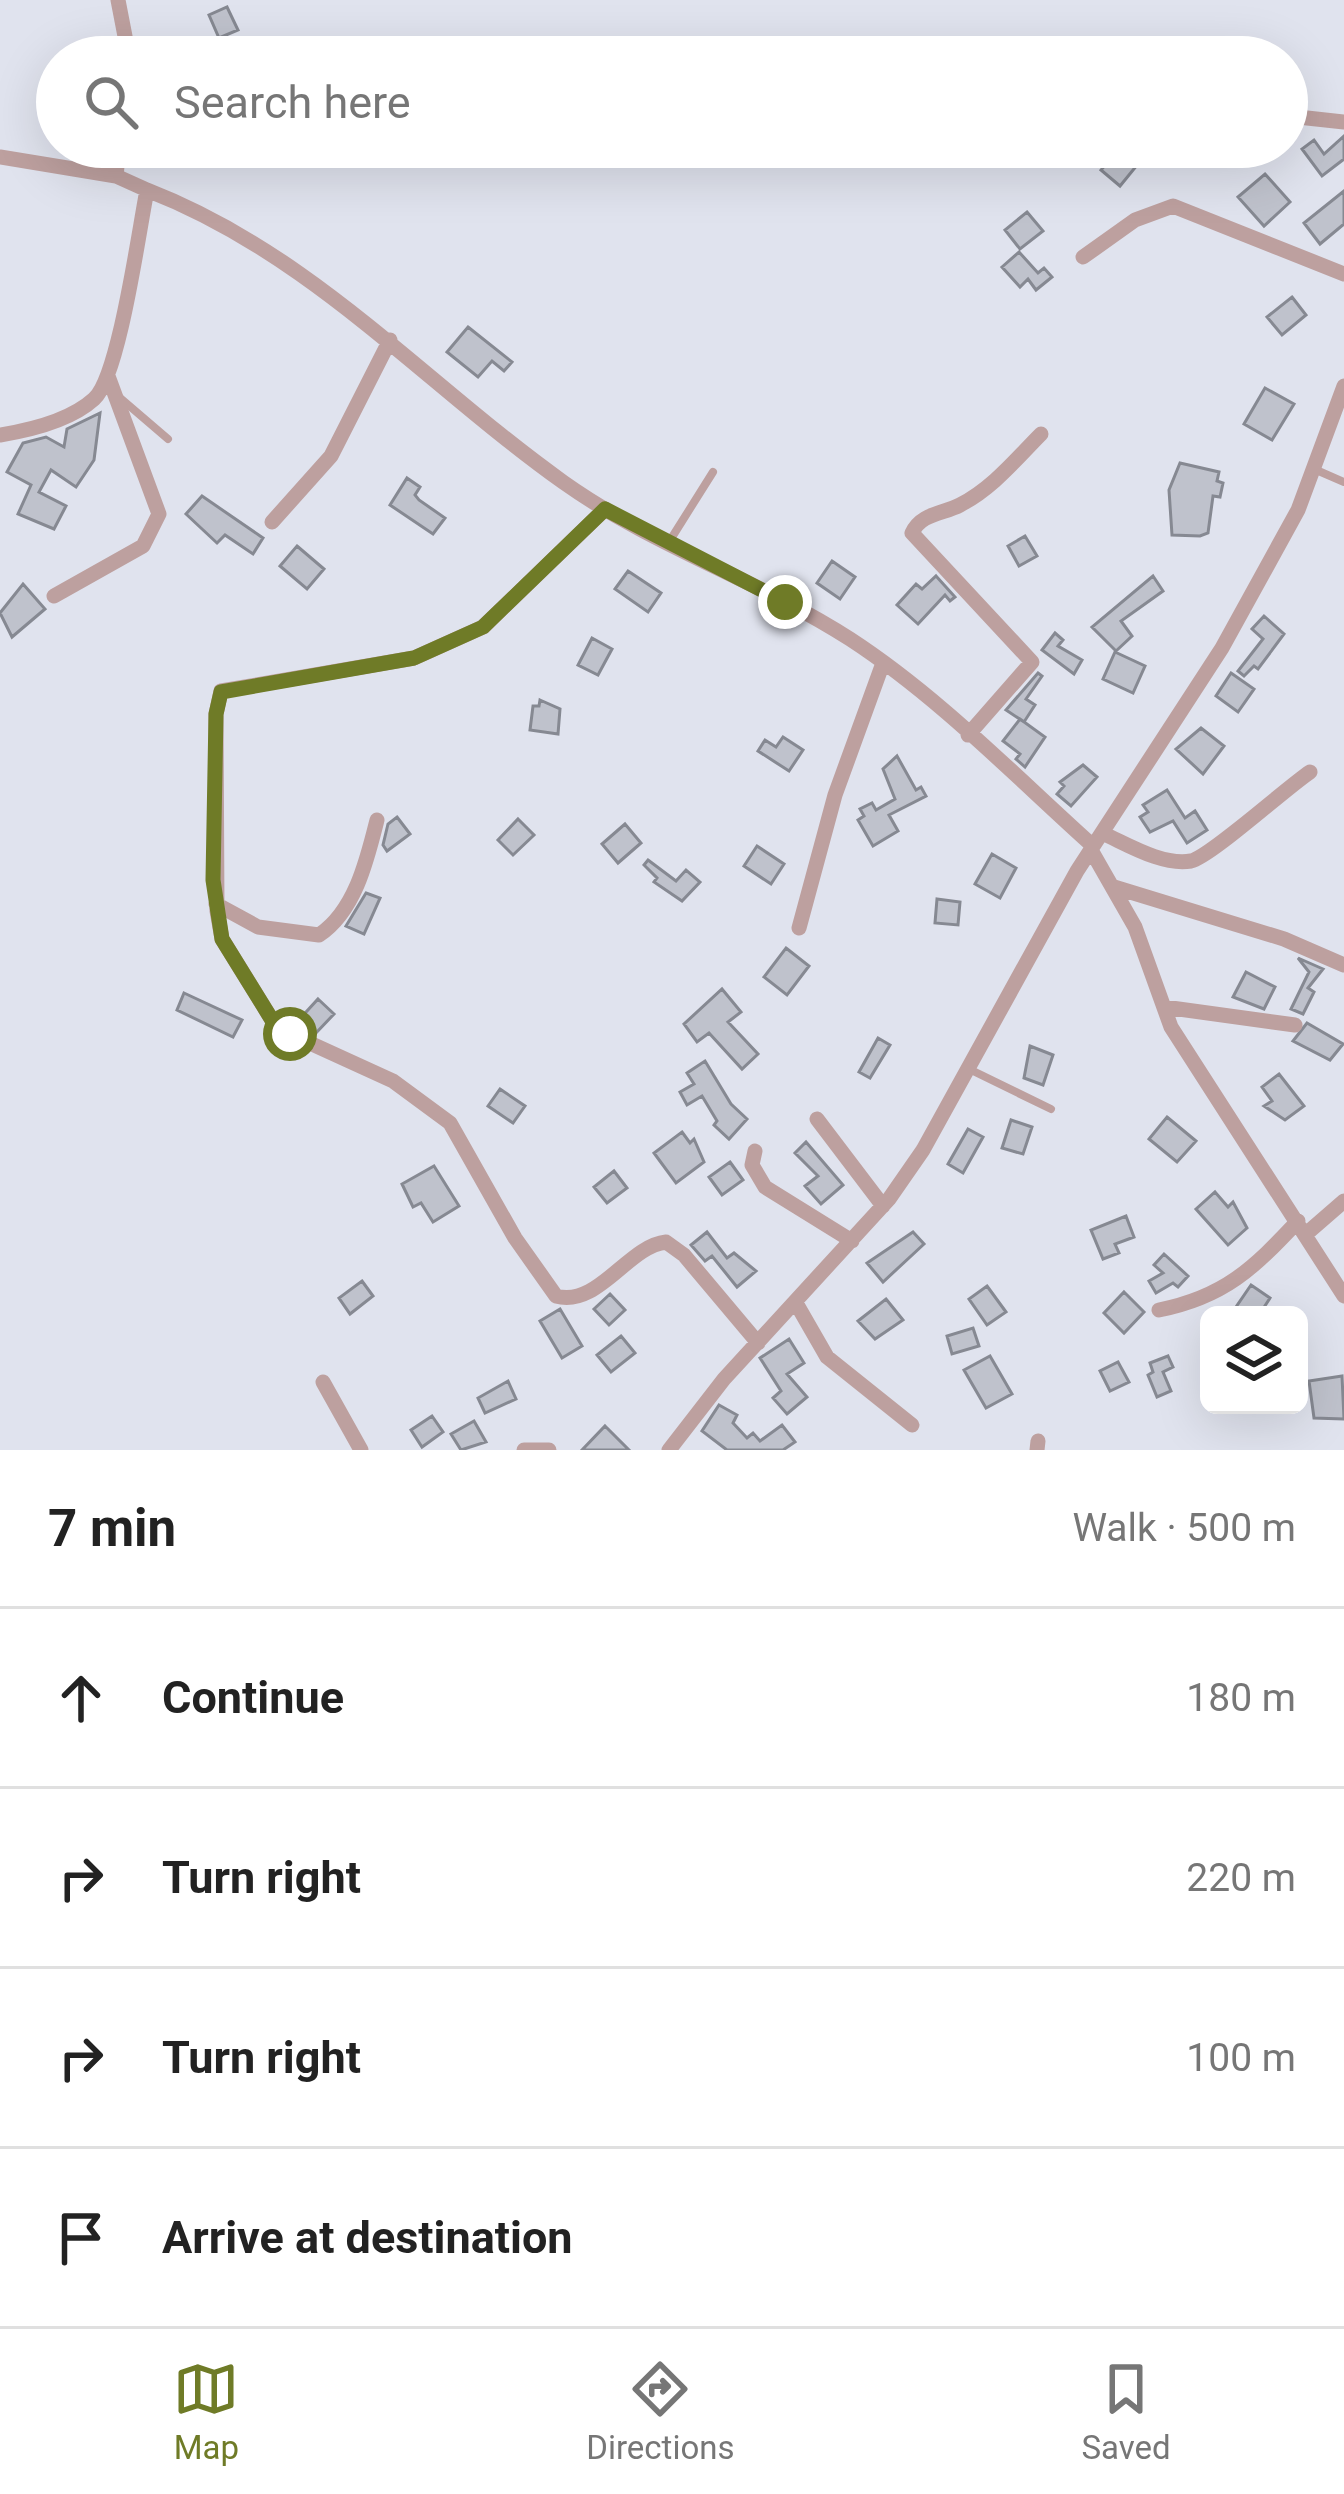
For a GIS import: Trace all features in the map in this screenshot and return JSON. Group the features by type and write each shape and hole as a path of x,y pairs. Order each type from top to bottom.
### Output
{"street":[{"path":"118,0 125,36"},
{"path":"1308,118 1344,122"},
{"path":"0,157 36,163"},
{"path":"67,168 116,176 202,212 262,247 390,340 560,480 667,544 785,602 883,663 1096,843 1164,1007 1229,1124 1344,1296"},
{"path":"116,176 117,168"},
{"path":"0,435 48,427 59,416 91,403 108,376 147,190"},
{"path":"1083,257 1135,220 1173,206 1344,274"},
{"path":"272,522 332,456 390,340"},
{"path":"54,596 143,546 159,514 108,376"},
{"path":"669,1450 758,1343 883,1206 969,1070 1096,843 1222,648 1337,429 1344,386"},
{"path":"968,735 1032,662 912,533 922,519 961,504 993,483 1041,434"},
{"path":"605,509 483,627 414,658 221,692 216,714 216,904 222,939 272,1020 290,1034 393,1081 450,1123 515,1238 556,1296 575,1296 649,1247 666,1242 684,1255 758,1343"},
{"path":"799,928 835,795 883,663"},
{"path":"1096,843 1188,862 1204,856 1262,805 1310,772"},
{"path":"216,904 258,927 319,935 341,916 367,862 377,820"},
{"path":"1114,886 1284,939 1344,965"},
{"path":"1164,1007 1295,1025"},
{"path":"817,1119 883,1206"},
{"path":"754,1151 755,1176 765,1187 852,1241"},
{"path":"1159,1310 1203,1301 1344,1201"},
{"path":"796,1304 827,1357 912,1425"},
{"path":"323,1382 361,1450"},
{"path":"524,1450 549,1450"}],"lane":[{"path":"116,395 168,439"},
{"path":"1314,469 1344,482"},
{"path":"667,544 713,472"},
{"path":"969,1070 1051,1108"}],"building":[{"path":"227,7 238,30 218,36 209,15"},
{"path":"1344,136 1344,159 1322,176 1308,157 1308,144 1314,140 1324,154"},
{"path":"1103,168 1135,168 1120,186"},
{"path":"1265,174 1290,202 1264,226 1238,197"},
{"path":"1344,191 1344,224 1320,244 1304,223"},
{"path":"1027,212 1043,231 1020,249 1005,230"},
{"path":"1019,252 1038,273 1044,268 1052,277 1036,290 1028,279 1020,287 1002,267"},
{"path":"1292,297 1306,315 1282,335 1267,317"},
{"path":"468,327 512,362 504,371 492,361 478,377 447,352"},
{"path":"1265,388 1294,404 1272,440 1244,424"},
{"path":"100,413 94,460 76,487 51,470 39,492 66,506 54,529 18,514 31,485 7,472 23,443 46,437 64,447 67,429"},
{"path":"1180,463 1219,472 1217,481 1223,483 1220,497 1213,496 1208,533 1200,536 1172,535 1169,490"},
{"path":"407,478 420,487 415,495 419,500 445,518 433,534 390,505"},
{"path":"202,496 263,538 253,554 225,535 217,543 186,514"},
{"path":"1025,536 1037,556 1019,566 1008,546"},
{"path":"297,546 324,569 307,589 280,566"},
{"path":"832,561 855,577 840,599 817,583"},
{"path":"628,571 661,593 648,612 615,589"},
{"path":"936,576 955,597 950,601 945,595 918,624 897,605 916,584 922,589"},
{"path":"1153,576 1163,591 1121,621 1132,636 1116,651 1092,627"},
{"path":"23,584 45,609 12,637 0,613"},
{"path":"1264,616 1284,634 1258,669 1254,666 1244,676 1238,671 1263,639 1252,629"},
{"path":"1055,633 1063,640 1058,646 1082,660 1074,674 1042,650"},
{"path":"592,638 612,649 598,675 578,665"},
{"path":"1115,652 1145,666 1133,693 1103,679"},
{"path":"1038,673 1042,676 1026,699 1035,705 1024,722 1006,710"},
{"path":"1231,673 1254,689 1238,712 1216,696"},
{"path":"540,700 560,709 558,734 530,730 533,706 539,706"},
{"path":"1020,719 1045,737 1025,767 1016,759 1020,754 1003,741"},
{"path":"1201,728 1224,746 1203,774 1176,749"},
{"path":"783,737 803,750 789,771 758,751 765,740 776,747"},
{"path":"897,756 916,790 921,787 926,796 889,815 898,831 873,846 858,820 864,816 860,809 872,803 876,810 895,799 883,769"},
{"path":"1083,765 1097,777 1071,806 1057,794 1064,786 1060,782"},
{"path":"1167,790 1185,818 1195,811 1207,830 1187,843 1173,821 1150,832 1140,817 1148,812 1143,805"},
{"path":"397,817 410,834 387,851 383,845 388,824"},
{"path":"518,819 534,835 513,855 498,840"},
{"path":"625,824 641,843 618,863 602,844"},
{"path":"757,846 784,864 771,884 744,866"},
{"path":"992,854 1016,868 1000,898 975,884"},
{"path":"648,860 676,881 686,870 700,882 682,901 654,882 657,878 644,865"},
{"path":"366,893 380,898 364,934 346,926"},
{"path":"937,899 960,902 958,925 935,923"},
{"path":"786,948 809,966 787,995 764,977"},
{"path":"1298,958 1323,969 1308,988 1314,992 1303,1014 1291,1009 1309,972"},
{"path":"1246,972 1275,987 1264,1009 1233,997"},
{"path":"722,989 741,1012 728,1022 758,1054 742,1069 709,1033 697,1042 684,1024"},
{"path":"184,993 242,1020 233,1037 177,1010"},
{"path":"318,999 334,1014 316,1033 296,1023"},
{"path":"1307,1023 1343,1044 1330,1060 1293,1041"},
{"path":"878,1038 890,1045 870,1078 859,1072"},
{"path":"1030,1046 1053,1055 1043,1085 1024,1078"},
{"path":"705,1061 731,1104 747,1119 729,1139 714,1125 717,1121 702,1096 687,1105 680,1092 694,1084 687,1073"},
{"path":"1279,1074 1304,1106 1285,1120 1264,1106 1272,1101 1262,1087"},
{"path":"500,1089 525,1106 513,1123 488,1106"},
{"path":"1167,1117 1196,1141 1177,1162 1149,1139"},
{"path":"1011,1120 1032,1127 1023,1154 1002,1148"},
{"path":"968,1129 983,1137 963,1173 948,1164"},
{"path":"682,1132 690,1143 694,1139 704,1162 676,1183 654,1153"},
{"path":"806,1142 843,1185 821,1204 805,1186 818,1176 795,1153"},
{"path":"730,1162 743,1180 722,1195 709,1177"},
{"path":"434,1166 459,1206 433,1222 421,1203 413,1207 402,1184"},
{"path":"614,1171 627,1188 607,1203 594,1187"},
{"path":"1215,1192 1228,1207 1233,1202 1247,1228 1228,1245 1196,1209"},
{"path":"1126,1216 1134,1237 1115,1244 1119,1253 1103,1259 1091,1230"},
{"path":"707,1232 727,1258 734,1253 756,1271 737,1287 712,1256 705,1261 691,1245"},
{"path":"913,1232 924,1244 883,1282 867,1263"},
{"path":"1164,1254 1188,1276 1178,1287 1173,1283 1156,1293 1149,1281 1163,1273 1154,1265"},
{"path":"362,1281 373,1296 350,1314 339,1298"},
{"path":"1251,1285 1270,1298 1265,1306 1237,1306"},
{"path":"987,1286 1006,1312 987,1325 969,1299"},
{"path":"1124,1292 1144,1312 1124,1333 1104,1313"},
{"path":"610,1294 625,1310 609,1325 594,1309"},
{"path":"886,1299 903,1320 875,1339 858,1321"},
{"path":"560,1309 582,1346 562,1358 540,1321"},
{"path":"973,1328 979,1346 952,1354 947,1336"},
{"path":"621,1336 635,1353 611,1372 597,1355"},
{"path":"789,1339 804,1363 787,1374 807,1397 787,1414 773,1398 781,1391 760,1358"},
{"path":"990,1356 1012,1394 986,1408 964,1370"},
{"path":"1168,1356 1173,1367 1163,1372 1171,1391 1157,1397 1148,1375 1153,1372 1150,1363"},
{"path":"1118,1362 1129,1382 1110,1391 1100,1371"},
{"path":"1342,1376 1344,1419 1314,1418 1309,1381"},
{"path":"508,1381 516,1399 485,1413 478,1398"},
{"path":"719,1405 737,1415 733,1423 747,1438 753,1433 760,1441 782,1425 795,1442 783,1450 727,1450 702,1431"},
{"path":"432,1416 443,1432 422,1447 411,1430"},
{"path":"474,1421 486,1442 461,1450 451,1434"},
{"path":"605,1426 629,1450 582,1450"}],"route":[{"path":"290,1034 272,1020 222,939 213,880 216,714 221,692 414,658 483,627 605,509 785,602"}]}
